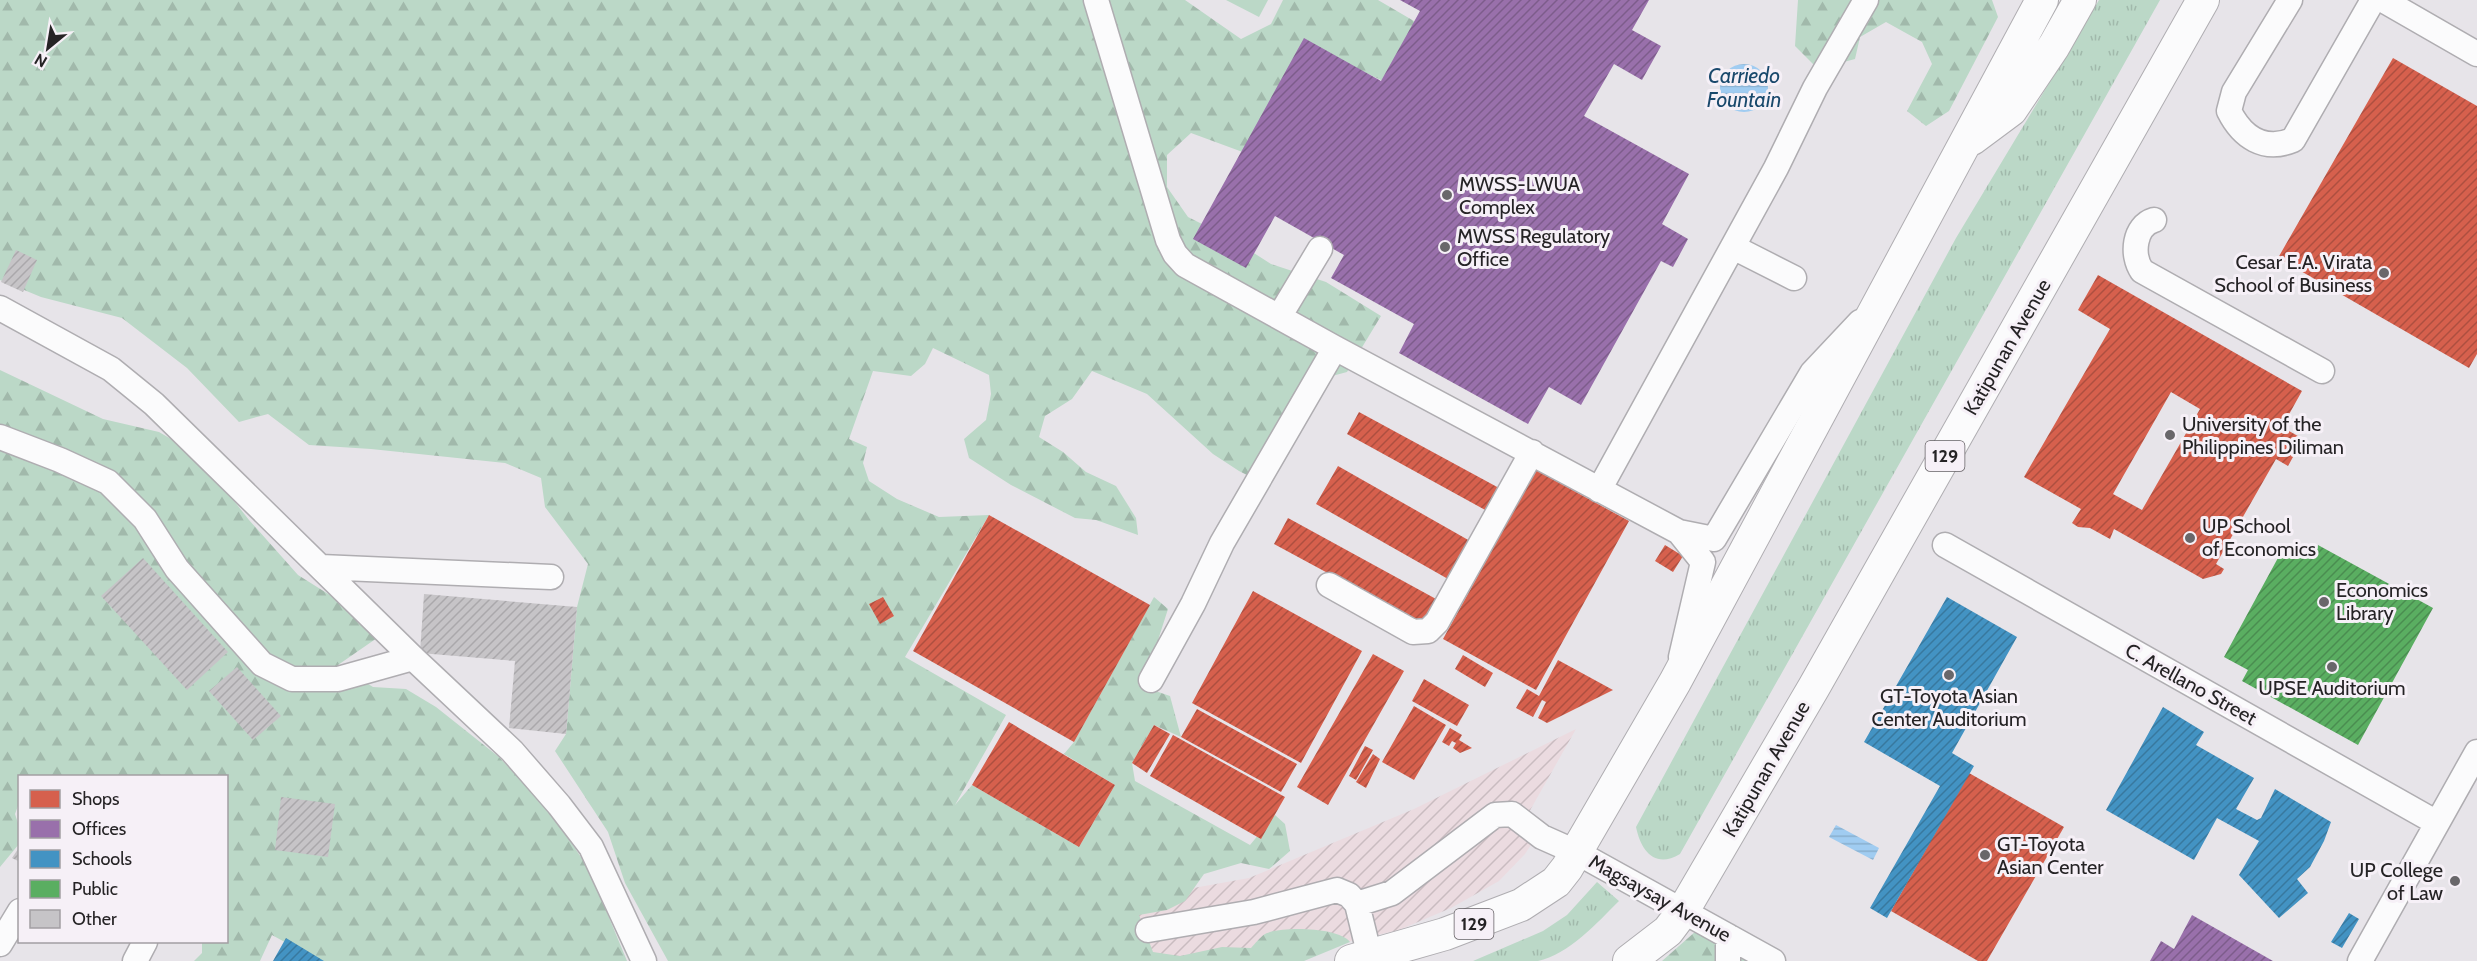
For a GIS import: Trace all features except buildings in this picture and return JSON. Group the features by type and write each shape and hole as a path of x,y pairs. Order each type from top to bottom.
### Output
{"main road":[{"name":"129","path":"1360,959 1445,934 1521,905 1556,882 1578,853 1884,297 2042,0"},
{"path":"1965,145 2012,110 2054,46 2080,0"},
{"name":"Katipunan Avenue","path":"1683,911 1820,677 2204,0"},
{"name":"129","path":"1629,961 1668,930 1683,911"}],"street":[{"path":"1096,0 1168,240 1175,254 1185,265 1679,532 1714,539 1812,373 1884,297"},
{"path":"1599,490 1776,168 1815,88 1866,0"},
{"path":"2290,0 2234,92 2229,111 2237,128 2264,144 2280,146 2293,140 2373,0"},
{"path":"2383,0 2477,54"},
{"path":"2154,220 2147,222 2139,232 2136,257 2142,271 2322,371"},
{"path":"1733,246 1794,278"},
{"path":"1279,317 1320,249"},
{"path":"0,308 111,369 154,404 512,752 559,805 591,847 644,961"},
{"path":"1151,680 1193,604 1222,543 1335,348"},
{"path":"0,437 60,460 108,482 145,519 177,569 262,664 291,679 338,679 413,658"},
{"path":"1329,585 1413,632 1428,631 1437,622 1532,452"},
{"path":"1674,682 1703,562 1679,532"},
{"name":"C. Arellano Street","path":"1945,545 2427,818"},
{"path":"321,567 551,578"},
{"path":"2360,961 2427,818 2477,752"},
{"name":"Magsaysay Avenue","path":"1358,904 1392,893 1495,815 1512,814 1542,837 1578,853 1773,961"},
{"path":"1148,930 1254,912 1337,890 1349,895 1358,904 1360,959"},
{"path":"0,944 18,914"},
{"path":"1728,936 1728,961"},
{"path":"135,961 144,943"}],"shaded area":[{"path":"1576,729 1524,821 1540,831 1525,854 1499,881 1451,908 1399,930 1266,961 1137,961 1127,900 1249,878 1414,809"}],"green space":[{"path":"0,0 1185,0 1241,39 1271,24 1283,0 1378,0 1431,31 1400,89 1311,47 1248,154 1191,133 1167,155 1167,187 1188,217 1232,239 1271,264 1326,282 1381,316 1347,372 1332,376 1267,485 1213,454 1147,394 1092,371 1072,399 1045,416 1039,437 1063,452 1086,472 1116,486 1136,518 1138,535 1096,520 1075,518 1011,485 969,458 964,439 986,420 991,394 989,375 933,348 925,364 911,376 873,371 849,439 867,447 863,463 869,481 897,499 939,517 989,515 905,657 1006,715 955,805 972,785 1079,847 1115,785 1064,754 1074,742 1154,597 1168,609 1151,662 1138,685 1170,696 1181,737 1154,725 1132,763 1135,781 1250,845 1275,815 1285,824 1290,851 1269,869 1241,863 1204,874 1185,901 1167,910 1139,915 1153,952 1180,956 1222,947 1251,948 1265,934 1296,929 1334,933 1350,942 1304,961 668,961 625,883 608,832 555,751 566,734 577,607 588,564 545,507 541,478 505,463 309,445 268,414 239,422 187,368 122,318 41,297 0,280"},
{"path":"1226,0 1268,0 1259,17"},
{"path":"1798,0 1992,0 1998,17 1949,111 1926,126 1907,111 1932,64 1922,42 1886,22 1860,37 1855,59 1818,69 1795,46"},
{"path":"2099,0 2160,0 1680,854 1663,859 1650,855 1641,843 1636,827 1956,238"},
{"path":"0,370 103,419 159,432 183,446 224,488 298,575 333,597 361,606 377,638 338,665 373,687 406,689 436,707 499,757 549,810 589,869 627,961 319,961 272,935 260,961 194,961 202,953 202,943 228,943 228,775 18,775 18,806 15,814 18,823 18,845 0,867"},
{"path":"1597,882 1619,901 1571,945 1549,958 1538,961 1473,961 1543,931 1567,915"},
{"path":"1696,931 1747,961 1662,961"}],"water":[{"name":"Carriedo Fountain","path":"1739,64 1749,64 1761,71 1768,83 1768,93 1761,105 1749,112 1739,112 1724,101 1720,93 1720,83 1731,68"},
{"path":"1836,825 1879,848 1873,860 1829,837"}],"place":[{"name":"MWSS-LWUA Complex","path":"1447,195"},
{"name":"MWSS Regulatory Office","path":"1445,247"},
{"name":"Cesar E.A. Virata School of Business","path":"2384,273"},
{"name":"University of the Philippines Diliman","path":"2170,435"},
{"name":"UP School of Economics","path":"2190,538"},
{"name":"Economics Library","path":"2324,602"},
{"name":"UPSE Auditorium","path":"2332,667"},
{"name":"GT-Toyota Asian Center Auditorium","path":"1949,675"},
{"name":"GT-Toyota Asian Center","path":"1985,855"},
{"name":"UP College of Law","path":"2455,881"}]}
